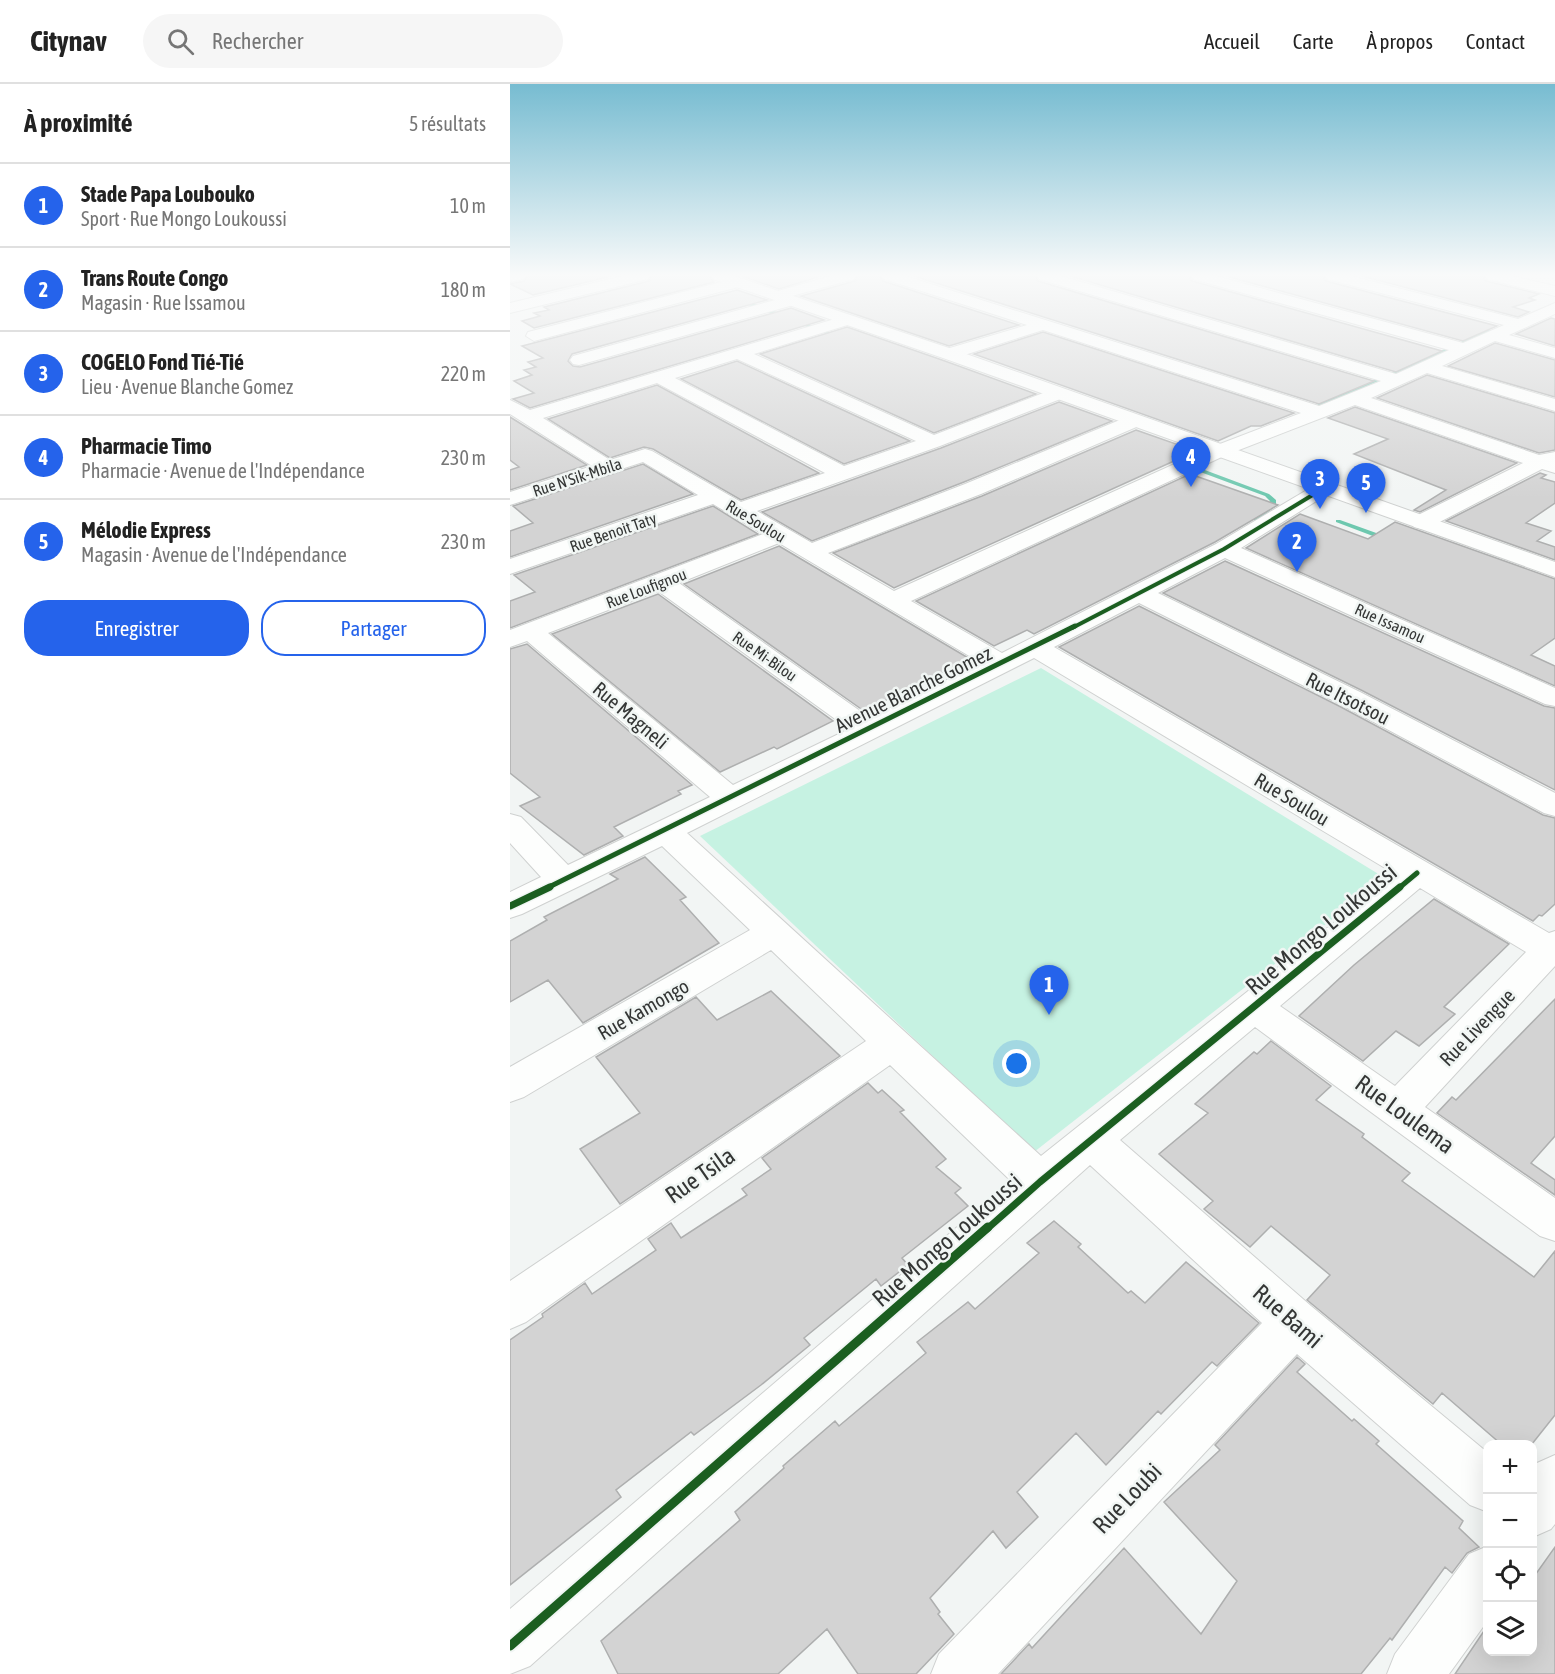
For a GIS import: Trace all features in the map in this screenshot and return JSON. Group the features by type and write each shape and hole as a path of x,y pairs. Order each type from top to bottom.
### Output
{"street":[{"path":"561,350 624,388"},
{"path":"579,360 611,350"},
{"path":"518,411 624,388 752,350"},
{"path":"938,350 1555,570"},
{"path":"949,354 961,350"},
{"path":"1123,350 1320,413"},
{"path":"1297,350 1398,380"},
{"path":"891,601 1219,451 1355,399 1462,350"},
{"path":"740,354 876,414 933,442"},
{"path":"1426,367 1555,405"},
{"path":"661,378 841,473"},
{"path":"737,510 933,442 1057,394"},
{"path":"1355,399 1551,462"},
{"path":"518,411 608,467 645,456"},
{"path":"810,552 973,489 1134,421"},
{"name":"Rue Soulou","path":"645,456 1001,664"},
{"name":"Rue N'Sik-Mbila","path":"510,499 645,456"},
{"path":"1422,522 1551,462"},
{"name":"Avenue Blanche Gomez","path":"510,906 731,799 1035,647 1224,549 1324,488"},
{"name":"Rue Benoit Taty","path":"510,567 716,496"},
{"name":"Rue Loufignou","path":"520,636 781,535"},
{"name":"Rue Issamou","path":"1224,549 1555,698"},
{"name":"Rue Mi-Bilou","path":"662,582 868,730"},
{"name":"Rue Itsotsou","path":"1139,593 1350,698 1555,806"},
{"name":"Rue Magneli","path":"520,636 731,799"},
{"name":"Rue Soulou","path":"1035,647 1417,873 1552,947"},
{"path":"510,824 563,880"},
{"path":"666,831 1040,1182"},
{"name":"Rue Mongo Loukoussi","path":"510,1646 1040,1182 1417,873"},
{"name":"Rue Kamongo","path":"510,1086 775,932"},
{"name":"Rue Livengue","path":"1398,1109 1552,947"},
{"name":"Rue Loulema","path":"1254,1007 1555,1222"},
{"name":"Rue Tsila","path":"510,1307 891,1044"},
{"name":"Rue Bami","path":"1092,1141 1295,1322 1483,1483"},
{"name":"Rue Loubi","path":"959,1674 1295,1322"},
{"path":"1537,1506 1555,1481"},
{"path":"1415,1674 1483,1580"}],"green space":[{"path":"1041,668 1385,878 1034,1152 700,836"}],"building":[{"path":"529,350 586,350 572,354 568,361 573,366 580,367 640,350 723,350 530,408 513,399 534,393 514,381 532,375 524,370 536,367 528,362 543,358"},
{"path":"772,350 914,350 1036,394 934,433 760,354"},
{"path":"986,350 1099,350 1294,413 1261,426 1251,426 1218,441 974,354"},
{"path":"1149,350 1271,350 1374,381 1319,404"},
{"path":"1322,350 1442,351 1396,372"},
{"path":"1480,350 1520,350 1555,360 1555,397 1448,366"},
{"path":"737,361 910,441 844,464 681,379"},
{"path":"1427,375 1555,413 1555,450 1539,453 1377,398"},
{"path":"657,385 819,473 741,500 653,449 644,447 610,458 548,419"},
{"path":"1059,402 1112,421 812,541 762,512 941,448"},
{"path":"1355,407 1517,463 1420,512 1414,510 1446,490 1354,454 1388,439 1328,418"},
{"path":"510,417 587,465 510,490 510,470 519,467 510,460"},
{"path":"1136,430 1196,451 894,588 833,553 982,496"},
{"path":"643,464 693,494 510,557 510,531 533,523 513,506"},
{"path":"1540,473 1546,475 1541,478 1555,482 1555,503 1526,523 1551,531 1537,541 1555,547 1555,560 1446,521"},
{"path":"1190,474 1278,505 1215,542 1034,634 1027,630 994,646 916,601"},
{"path":"713,506 758,534 510,628 510,601 535,592 514,575"},
{"path":"1300,514 1368,539 1395,522 1555,579 1555,638 1531,655 1555,666 1555,686 1246,548"},
{"path":"779,546 970,659 864,711 684,584"},
{"path":"1225,561 1544,706 1555,708 1555,790 1361,690 1163,593"},
{"path":"658,594 833,721 777,749 774,747 720,772 552,634"},
{"path":"1139,606 1339,706 1543,815 1555,818 1555,904 1533,921 1059,647"},
{"path":"527,644 692,785 678,791 681,794 614,827 623,836 584,855 520,806 540,797 510,773 510,649"},
{"path":"645,857 686,897 680,900 719,943 583,1023 548,980 510,1002 510,941 547,920 544,917 618,879 610,874"},
{"path":"1434,899 1509,944 1444,1007 1455,1014 1419,1046 1396,1031 1363,1061 1299,1016 1354,965"},
{"path":"771,991 840,1056 620,1204 580,1149 640,1113 596,1057 696,997 717,1020"},
{"path":"1555,999 1555,1136 1531,1163 1555,1180 1555,1195 1437,1113 1452,1097 1456,1100"},
{"path":"1271,1041 1331,1086 1316,1100 1364,1134 1362,1137 1410,1173 1402,1181 1534,1277 1555,1251 1555,1415 1535,1440 1496,1440 1442,1393 1433,1404 1307,1300 1330,1275 1271,1226 1250,1247 1204,1209 1213,1201 1159,1154 1208,1113 1195,1104 1254,1052 1257,1054"},
{"path":"868,1083 878,1093 882,1090 904,1110 900,1112 946,1159 936,1167 961,1188 955,1193 968,1206 902,1258 908,1265 881,1286 876,1279 804,1338 810,1345 761,1385 694,1435 691,1432 616,1490 621,1497 510,1585 510,1340 585,1283 592,1294 656,1250 648,1239 671,1223 681,1238 747,1195 742,1189 771,1169 762,1158"},
{"path":"1054,1221 1081,1244 1078,1247 1128,1293 1131,1291 1145,1303 1186,1262 1259,1323 1217,1366 1212,1362 1161,1414 1158,1411 1106,1465 1076,1433 1017,1492 1038,1517 1006,1548 993,1531 930,1598 940,1612 938,1614 954,1634 916,1674 858,1674 827,1629 778,1674 618,1674 601,1641 740,1520 735,1512 784,1468 783,1466 835,1421 839,1426 926,1353 917,1342 968,1302 975,1309 1039,1253 1027,1243"},
{"path":"1297,1357 1305,1364 1297,1372 1352,1421 1354,1419 1379,1441 1376,1444 1463,1521 1459,1528 1479,1547 1467,1553 1452,1573 1445,1567 1392,1640 1390,1638 1361,1674 1001,1674 1029,1644 1032,1648 1124,1548 1201,1634 1237,1581 1164,1502 1220,1450 1215,1445"},
{"path":"1555,1547 1555,1674 1455,1674 1483,1632 1483,1656 1537,1656 1537,1572"}],"waterway":[{"path":"1306,411 1446,350"},
{"path":"1162,456 1267,495 1273,500 1273,506 1256,519"},
{"path":"1338,521 1389,539"}],"cycle path":[{"path":"510,906 1035,647 1224,549 1324,488"},
{"path":"510,1646 1040,1182 1417,873"}],"place":[{"name":"Pharmacie Timo","path":"1191,487"},
{"name":"COGELO Fond Tié-Tié","path":"1320,509"},
{"name":"Mélodie Express","path":"1366,513"},
{"name":"Trans Route Congo","path":"1297,572"},
{"name":"Stade Papa Loubouko","path":"1049,1015"}]}
